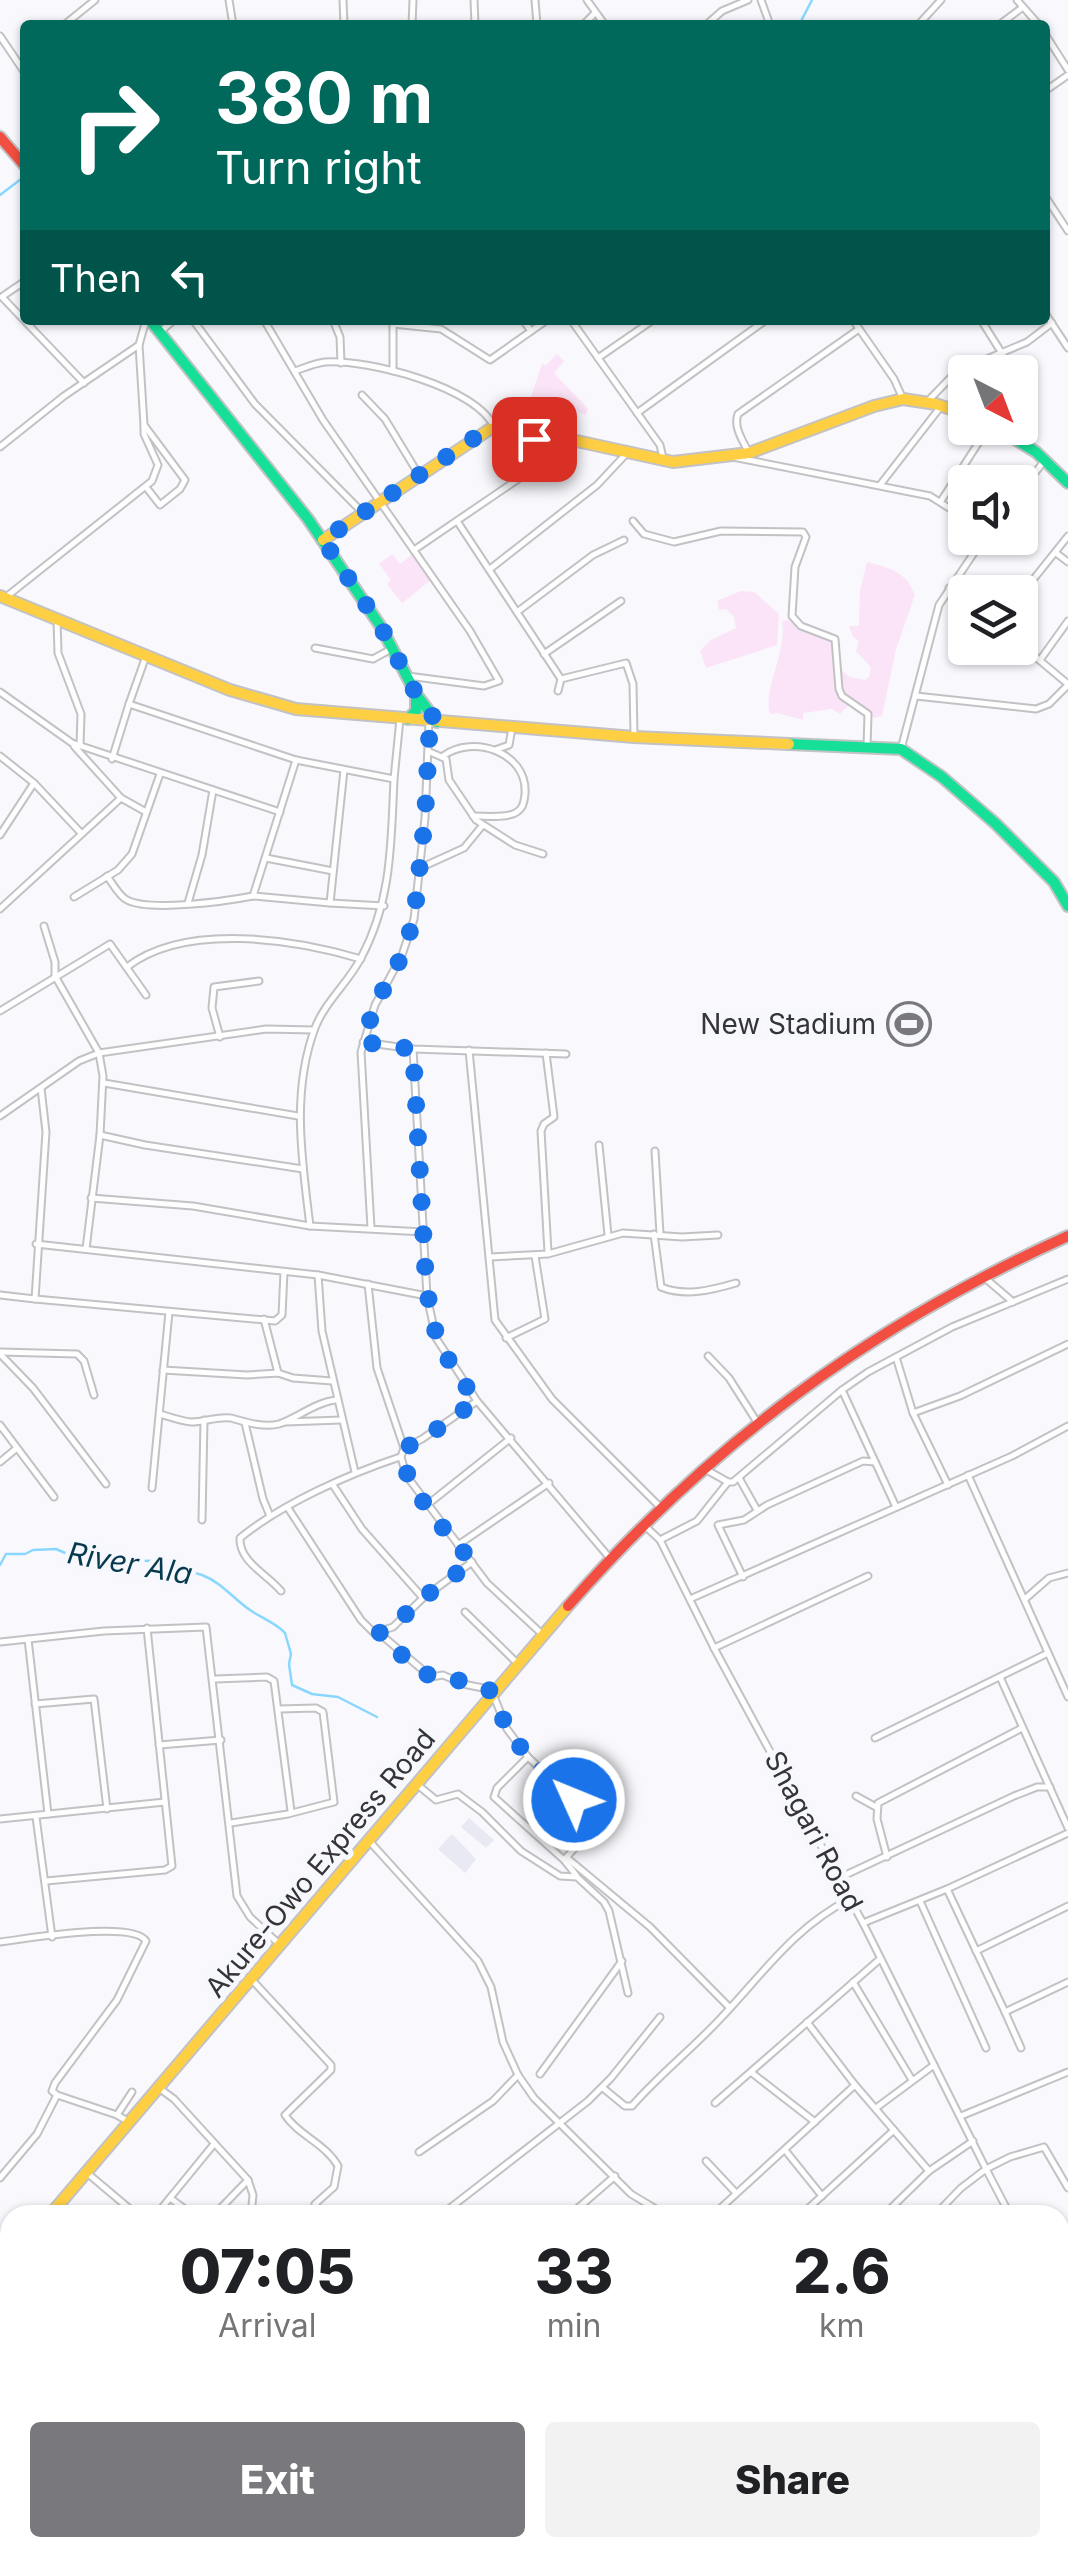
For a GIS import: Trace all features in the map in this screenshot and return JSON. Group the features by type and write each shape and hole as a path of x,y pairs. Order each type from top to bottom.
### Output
{"main road":[{"path":"0,138 20,160"},
{"path":"153,325 323,540 393,648 433,721"},
{"path":"323,540 481,433 496,429 534,439 566,439 664,462 749,453 903,399 948,407"},
{"path":"1022,445 1068,482"},
{"path":"2,597 230,690 282,706 634,737 901,749 942,777 996,824 1054,882 1068,906"},
{"path":"404,719 416,710 416,694"},
{"name":"Akure-Owo Express Road","path":"58,2205 543,1635 661,1508 757,1423 858,1349 982,1276 1068,1236"}],"street":[{"path":"85,3 96,0"},
{"path":"587,0 601,20"},
{"path":"712,20 727,8 748,0"},
{"path":"923,20 941,0"},
{"path":"1017,0 1034,20"},
{"path":"1006,20 1023,7"},
{"path":"588,20 596,13"},
{"path":"0,36 20,65"},
{"path":"1050,42 1068,72"},
{"path":"1050,204 1068,231"},
{"path":"1,298 20,318"},
{"path":"1050,321 1068,348"},
{"path":"984,325 1003,355 1052,324"},
{"path":"27,325 84,384"},
{"path":"2,597 146,486 156,474 158,465 144,434 139,345 146,325"},
{"path":"160,332 168,325"},
{"path":"197,325 255,404 362,512"},
{"path":"267,325 324,420 499,680 484,686 408,676"},
{"path":"335,325 342,363"},
{"path":"393,325 393,371"},
{"path":"417,325 441,328 490,360 540,325"},
{"path":"526,325 531,331"},
{"path":"575,325 660,445 664,462"},
{"path":"598,358 646,325"},
{"path":"637,413 759,325"},
{"path":"856,325 894,379 903,399"},
{"path":"749,453 736,420 738,414 859,329"},
{"path":"0,446 139,345"},
{"path":"295,372 322,363 393,371 474,404 489,416 496,429"},
{"path":"927,402 948,380"},
{"path":"362,395 386,419 419,475"},
{"path":"880,485 942,405"},
{"path":"144,425 185,480 160,505 146,486"},
{"path":"414,550 552,456 566,439"},
{"path":"941,501 977,445"},
{"path":"490,569 597,485 627,453"},
{"path":"732,457 880,485 948,506"},
{"path":"1038,469 1045,460"},
{"path":"457,521 561,679 558,691"},
{"path":"632,521 644,534 674,542 721,531 803,532 806,537 795,567 792,616 802,626 834,639 842,696 868,714 867,747"},
{"path":"1038,575 1068,536"},
{"path":"518,612 601,550 624,540"},
{"path":"1056,553 1068,562"},
{"path":"901,749 939,605 948,590"},
{"path":"544,654 621,601"},
{"path":"57,620 58,653 81,714 76,745"},
{"path":"914,696 1036,709 1050,704 1068,684 1040,660 1068,621"},
{"path":"315,648 373,658 393,648"},
{"path":"112,759 146,655"},
{"path":"561,679 626,664 633,684 634,737"},
{"path":"0,692 76,745 280,812"},
{"path":"129,704 296,760 394,779"},
{"path":"310,1226 299,1116 314,1030 322,1012 361,959 384,906 394,779 404,719"},
{"path":"371,1228 363,1042 375,1005 409,938 420,868 433,721"},
{"path":"430,752 442,756 456,748 494,750 508,745 512,728"},
{"path":"76,745 122,798 147,812"},
{"path":"473,816 512,814 524,804 522,769 494,750"},
{"path":"0,756 34,783 81,833"},
{"path":"442,756 449,780 482,825 515,845 542,854"},
{"path":"253,896 296,760"},
{"path":"330,903 344,770"},
{"path":"74,898 108,876 132,854 160,774"},
{"path":"0,835 34,783"},
{"path":"188,903 205,841 213,790"},
{"path":"0,910 122,798"},
{"path":"420,868 464,848 482,825"},
{"path":"266,858 333,870"},
{"path":"108,876 128,901 188,903 253,896 384,906"},
{"path":"44,926 56,962 55,976 99,1053 104,1083 86,1249"},
{"path":"127,967 162,947 203,940 289,942 361,959"},
{"path":"0,1010 110,944 146,995"},
{"path":"220,1037 212,1008 213,988 258,981"},
{"path":"0,1116 79,1061 99,1053 284,1028 314,1030"},
{"path":"363,1042 413,1049 566,1054"},
{"path":"413,1049 427,1296 436,1338 476,1401 610,1559"},
{"path":"470,1050 492,1311 506,1338 552,1399 661,1508"},
{"path":"546,1052 554,1117 542,1130 548,1254"},
{"path":"104,1083 299,1116"},
{"path":"35,1299 46,1132 41,1088"},
{"path":"100,1135 303,1169"},
{"path":"599,1144 608,1236"},
{"path":"655,1151 660,1285 689,1292 736,1283"},
{"path":"91,1198 193,1206 310,1226 424,1232"},
{"path":"490,1258 548,1254 634,1232 718,1234"},
{"path":"36,1244 318,1275 427,1296"},
{"path":"506,1338 544,1319 535,1256"},
{"path":"0,1295 275,1321 282,1315 284,1272"},
{"path":"318,1275 320,1320 355,1472"},
{"path":"982,1276 1013,1302"},
{"path":"644,1525 660,1540 689,1527 707,1512 728,1482 740,1478 842,1390 952,1327 1068,1280"},
{"path":"368,1284 378,1368 404,1448 401,1457 406,1475 494,1591 543,1635"},
{"path":"152,1488 170,1312"},
{"path":"264,1319 278,1372"},
{"path":"913,1413 960,1396 1068,1344"},
{"path":"0,1353 78,1354 84,1360 94,1395"},
{"path":"0,1353 33,1388 106,1484"},
{"path":"708,1356 730,1378 757,1423"},
{"path":"896,1358 913,1413 948,1485"},
{"path":"164,1370 247,1376 278,1372 294,1378 332,1381"},
{"path":"842,1390 896,1507"},
{"path":"282,1422 336,1400"},
{"path":"404,1448 422,1440 476,1401"},
{"path":"160,1414 187,1422 228,1418 245,1423 342,1420"},
{"path":"202,1520 204,1420"},
{"path":"245,1423 271,1517"},
{"path":"0,1424 54,1497"},
{"path":"690,1599 948,1485 1068,1426"},
{"path":"427,1505 511,1438"},
{"path":"863,1461 868,1447"},
{"path":"0,1462 17,1448"},
{"path":"281,1591 252,1566 239,1544 242,1536 355,1472 401,1457"},
{"path":"718,1526 744,1520 757,1510 863,1461 875,1462"},
{"path":"382,1465 406,1475"},
{"path":"703,1468 728,1482"},
{"path":"968,1475 1067,1694"},
{"path":"740,1478 757,1510"},
{"path":"458,1545 549,1483"},
{"path":"333,1485 362,1529 423,1598"},
{"path":"288,1508 367,1628 379,1633 426,1674 482,1686 493,1694 507,1729 528,1756 597,1823 566,1859"},
{"path":"707,1512 718,1526 742,1577"},
{"name":"Shagari Road","path":"660,1540 863,1923 1005,2205"},
{"path":"379,1633 392,1627 472,1562"},
{"path":"1025,1599 1049,1578 1068,1574"},
{"path":"714,1648 868,1576"},
{"path":"465,1612 519,1664"},
{"path":"0,1642 147,1628 206,1627 237,1896 250,1917 280,1944"},
{"path":"46,1881 169,1868 173,1862 147,1628"},
{"path":"28,1639 48,1814"},
{"path":"875,1738 1048,1653"},
{"path":"863,1923 947,1889 1068,1830 1000,1676"},
{"path":"215,1679 274,1681 291,1812"},
{"path":"35,1704 94,1699 107,1810"},
{"path":"230,1823 333,1803 322,1710 279,1709"},
{"path":"887,1857 878,1802 1022,1728"},
{"path":"159,1745 222,1740"},
{"path":"528,1756 497,1788 494,1797 650,1927 730,2008"},
{"path":"839,1878 1036,1787 1045,1775"},
{"path":"417,1784 436,1800 458,1794 521,1852 560,1876 577,1877"},
{"path":"1036,1787 1050,1788"},
{"path":"856,1796 876,1808"},
{"path":"0,1818 165,1802"},
{"path":"36,1816 52,1936"},
{"path":"370,1840 478,1961 491,1987 503,2042 518,2074 543,2109 631,2194 649,2205"},
{"path":"566,1859 577,1877 607,1906 628,1993"},
{"path":"947,1889 1021,2048"},
{"path":"603,2088 624,2106 632,2106 730,2008 788,1942 850,1899"},
{"path":"920,1901 986,2048"},
{"path":"976,1951 1068,1906"},
{"path":"0,1942 128,1930 142,1934 146,1940 117,2000 52,2090 129,2122"},
{"path":"714,2103 880,1958"},
{"path":"540,2074 622,1961"},
{"path":"251,1979 331,2066 286,2115 319,2146 328,2149 338,2169 334,2187 316,2205"},
{"path":"853,1982 912,2080"},
{"path":"1004,2012 1068,1982"},
{"path":"453,2205 603,2088 660,2017"},
{"path":"807,2022 854,2085 929,2171"},
{"path":"876,2108 934,2066"},
{"path":"961,2116 1068,2072"},
{"path":"752,2073 815,2122"},
{"path":"420,2152 493,2101 518,2074"},
{"path":"724,2205 854,2085"},
{"path":"159,2088 174,2099 248,2180 252,2205"},
{"path":"117,2115 132,2092"},
{"path":"0,2178 37,2134 57,2095"},
{"path":"812,2205 894,2130"},
{"path":"894,2205 929,2171 973,2141"},
{"path":"164,2205 214,2144"},
{"path":"944,2205 986,2169 1044,2147 1068,2188"},
{"path":"785,2150 822,2196"},
{"path":"706,2162 736,2194"},
{"path":"86,2172 125,2205"},
{"path":"582,2205 615,2176"},
{"path":"224,2205 248,2180"},
{"path":"170,2198 179,2205"}],"shaded area":[{"path":"557,354 564,361 554,373 588,409 586,415 531,397 542,364 546,365"},
{"path":"392,554 400,564 413,554 432,579 402,603 387,584 391,580 379,564"},
{"path":"867,562 902,576 915,595 896,649 882,716 874,718 853,701 840,714 832,709 803,713 803,720 770,714 782,621 796,619 833,641 833,648 840,652 838,660 832,663 850,677 869,677 871,667 856,651 859,641 849,626 859,626 860,591"},
{"path":"741,591 754,592 779,614 777,645 706,668 700,651 711,640 736,628 734,617 726,609 719,610 717,601"},
{"path":"469,1818 494,1840 486,1848 461,1827"},
{"path":"452,1834 476,1859 465,1873 438,1849"}],"waterway":[{"path":"802,20 812,0"},
{"path":"0,195 20,180"},
{"name":"River Ala","path":"0,1565 6,1554 56,1549 79,1559 153,1561 169,1573 202,1575 285,1633 291,1654 292,1685 312,1694 338,1697 377,1717"}],"traffic: fast":[{"path":"154,325 308,519 381,627 416,694 437,722"},
{"path":"1025,445 1068,483"},
{"path":"408,719 416,711 416,694"},
{"path":"789,744 901,749 942,777 996,824 1054,882 1068,906"}],"traffic: slow":[{"path":"323,540 490,429 534,439 572,440 673,462 749,453 903,399 948,408"},
{"path":"0,596 230,690 296,709 634,737 789,744"},
{"path":"59,2205 568,1606"}],"traffic: jam":[{"path":"0,137 20,160"},
{"path":"568,1606 679,1492 798,1393 927,1308 1068,1236"}],"place":[{"name":"New Stadium","path":"909,1024"}],"route":[{"path":"534,439 486,430 323,540 437,722 430,721 414,919 402,956 375,1005 363,1042 413,1049 426,1282 432,1322 444,1353 476,1401 422,1440 404,1448 401,1457 406,1475 472,1562 392,1627 379,1633 431,1677 443,1675 488,1689 507,1729 528,1756 574,1800"}]}
